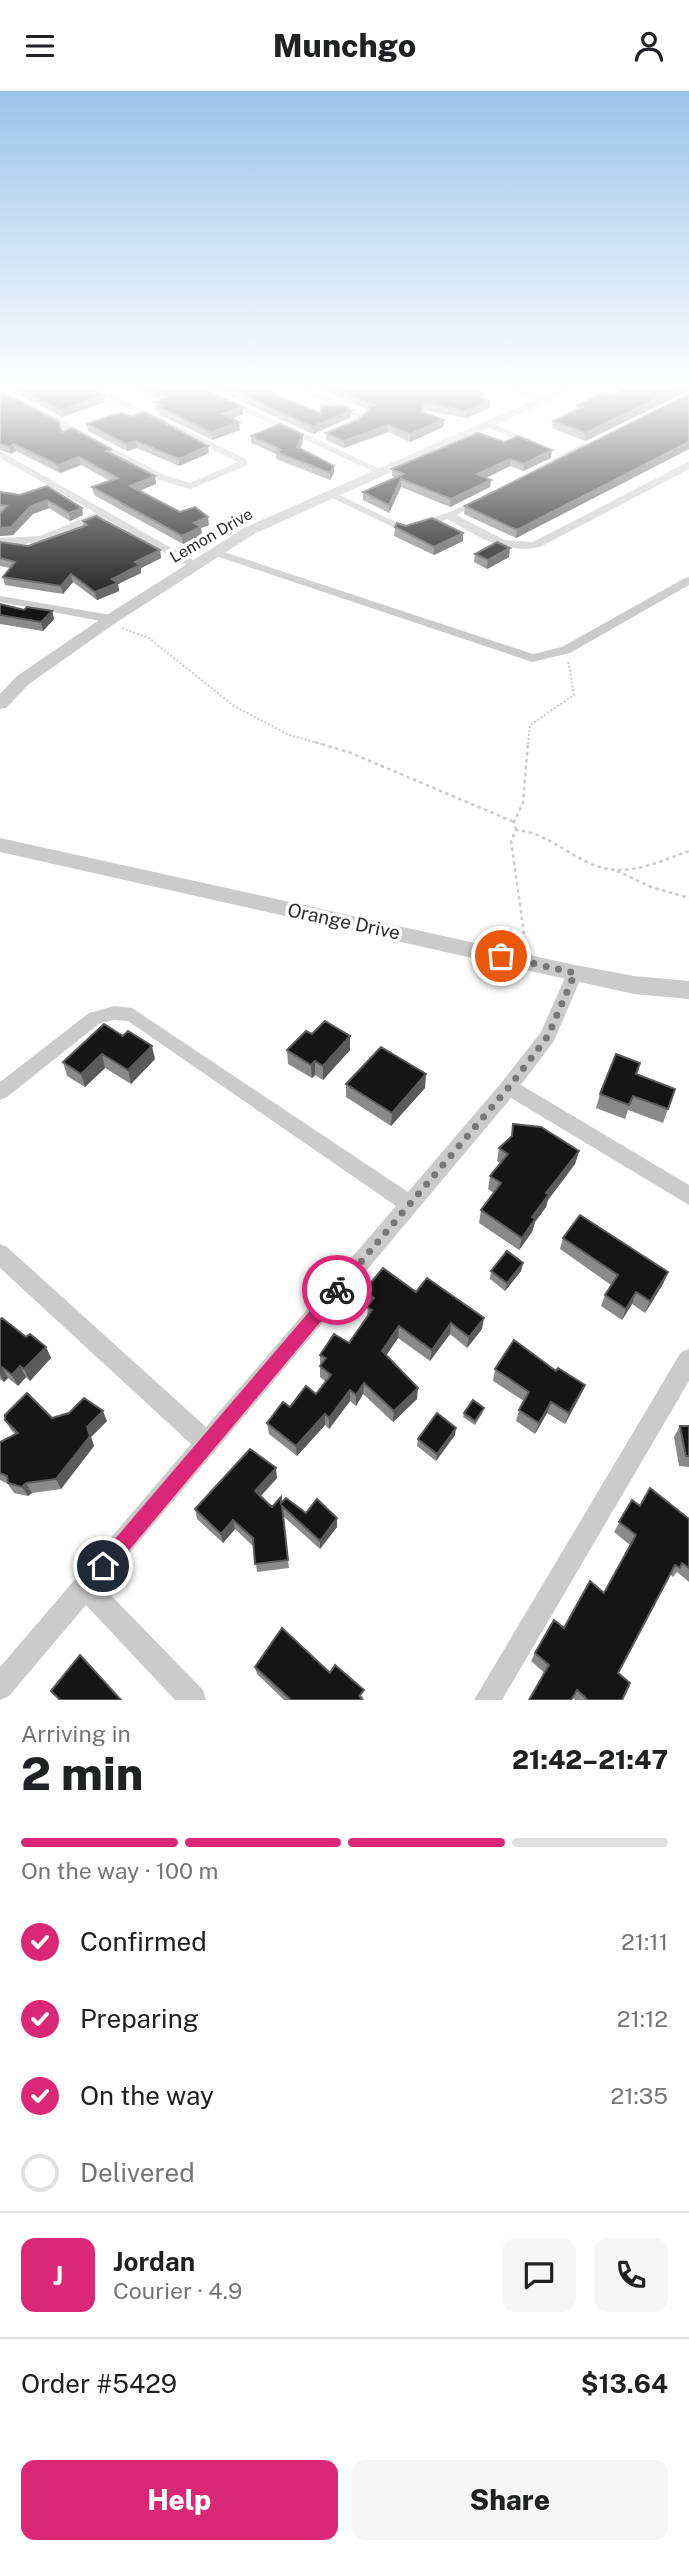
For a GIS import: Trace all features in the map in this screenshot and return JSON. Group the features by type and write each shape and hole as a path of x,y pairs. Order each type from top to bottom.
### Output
{"street":[{"path":"10,460 194,565"},
{"path":"128,460 160,477 190,486 243,465 241,460"},
{"path":"356,460 382,472"},
{"name":"Lemon Drive","path":"0,704 23,680 108,621 249,531 409,460"},
{"path":"331,495 405,529 448,515 556,460"},
{"path":"448,515 505,544 522,547 536,545 688,467"},
{"path":"42,491 55,488"},
{"path":"0,541 26,543 47,539 103,515"},
{"path":"214,552 532,659 566,650 689,580"},
{"path":"0,599 108,621"},
{"name":"Orange Drive","path":"0,845 575,973 634,985 689,990"},
{"path":"0,1687 509,1087 548,1036 575,973"},
{"path":"0,1092 95,1018 114,1013 132,1015 410,1204"},
{"path":"509,1087 689,1196"},
{"path":"0,1254 208,1444"},
{"path":"487,1700 689,1360"},
{"path":"86,1587 193,1700"}],"path":[{"path":"108,621 149,638 234,706 287,734 351,753 514,822"},
{"path":"527,962 511,841 516,830 514,822 523,803 530,725 574,695 566,650"},
{"path":"516,830 532,833 651,887 689,898"},
{"path":"615,870 689,852"}],"building":[{"path":"48,460 71,460 58,465"},
{"path":"85,460 124,460 155,476 130,486 180,512 195,507 208,517 194,523 201,527 182,536 92,487 118,478"},
{"path":"297,460 322,460 334,466 330,473"},
{"path":"413,460 509,460 477,474 491,480 451,499 401,479 389,505 363,492 404,474 392,469"},
{"path":"514,460 532,460 524,464"},
{"path":"557,460 654,460 517,530 465,506"},
{"path":"47,486 82,508 69,513 47,500 31,506 11,527 0,528 0,513 7,506 0,505 0,492 20,495"},
{"path":"96,516 160,550 135,562 140,565 112,579 118,583 95,592 71,574 61,586 3,577 15,562 0,558 0,542 28,546 87,525 83,521"},
{"path":"432,518 463,533 434,547 395,527 397,523 406,526"},
{"path":"497,542 510,548 488,560 475,554"},
{"path":"0,604 24,610 27,607 52,611 41,622 0,615"},
{"path":"325,1021 350,1036 323,1066 315,1061 311,1065 287,1050 306,1031 312,1034"},
{"path":"104,1024 123,1036 128,1031 152,1046 128,1070 102,1054 81,1074 63,1062"},
{"path":"381,1047 426,1074 392,1113 346,1084"},
{"path":"616,1054 640,1063 636,1074 675,1089 668,1109 633,1096 629,1105 600,1094"},
{"path":"513,1124 541,1127 579,1151 546,1193 549,1194 532,1217 535,1219 522,1238 481,1210 501,1183 490,1176 508,1154 499,1148 512,1136"},
{"path":"580,1215 668,1272 650,1301 636,1292 626,1309 605,1295 618,1275 563,1238"},
{"path":"507,1251 523,1263 507,1283 491,1271"},
{"path":"383,1268 416,1292 427,1278 484,1318 469,1337 451,1323 432,1350 399,1326 382,1351 418,1388 394,1411 364,1383 356,1395 350,1390 329,1418 325,1414 296,1446 267,1423 283,1402 290,1407 306,1386 316,1394 331,1375 320,1366 326,1358 320,1355 334,1334 349,1343 372,1310 367,1307 374,1298 364,1291"},
{"path":"2,1318 26,1337 30,1334 46,1347 24,1369 20,1366 12,1375 2,1367 0,1369"},
{"path":"514,1340 556,1371 558,1368 585,1385 569,1413 551,1402 539,1423 519,1410 529,1392 495,1369"},
{"path":"27,1393 52,1418 69,1413 84,1398 103,1411 87,1427 90,1436 56,1479 26,1483 22,1487 8,1483 7,1476 0,1473 0,1442 18,1433 5,1420 5,1415"},
{"path":"473,1400 484,1408 475,1421 464,1413"},
{"path":"437,1413 456,1428 437,1454 418,1439"},
{"path":"680,1426 689,1426 689,1456 686,1456"},
{"path":"250,1449 276,1468 255,1491 272,1507 281,1497 281,1503 286,1498 306,1513 317,1499 337,1518 320,1541 282,1506 288,1560 255,1564 253,1538 233,1520 221,1534 195,1509"},
{"path":"650,1488 689,1519 689,1568 682,1563 680,1568 675,1565 618,1673 630,1683 622,1700 588,1700 577,1690 571,1700 529,1700 549,1665 535,1653 554,1620 564,1628 590,1581 604,1593 636,1535 619,1522 632,1500 640,1506"},
{"path":"282,1628 330,1673 335,1665 364,1690 359,1696 363,1700 291,1700 255,1667"},
{"path":"80,1655 121,1700 60,1700 51,1691"}],"way so far":[{"path":"337,1290 509,1087 548,1036 575,973 501,956"}],"route":[{"path":"103,1566 337,1290"}]}
